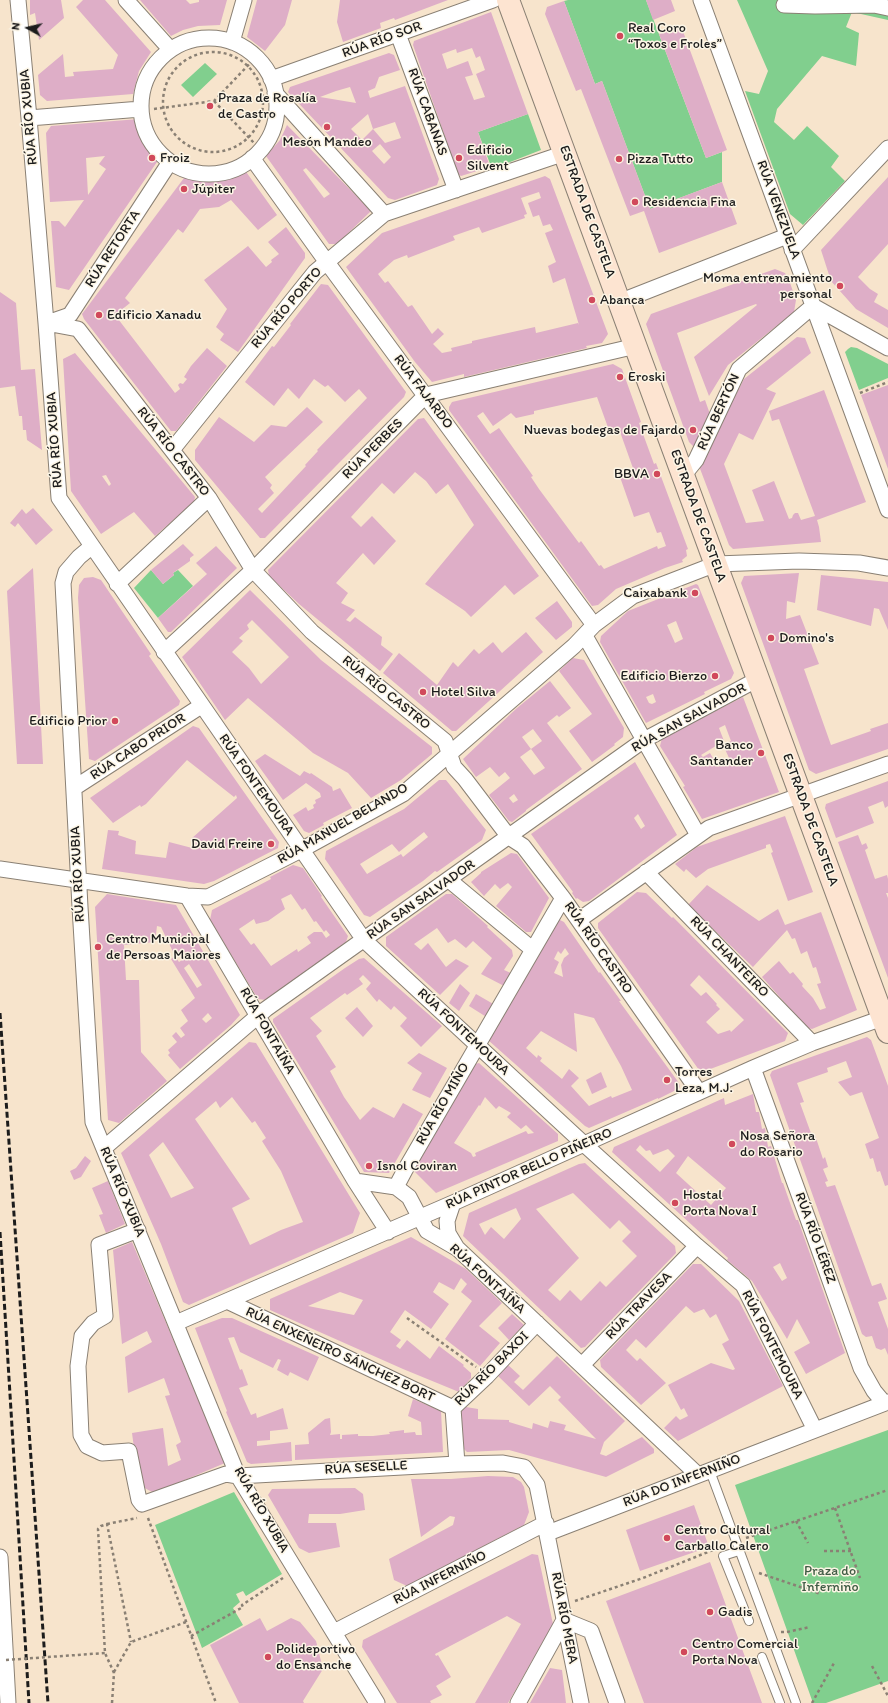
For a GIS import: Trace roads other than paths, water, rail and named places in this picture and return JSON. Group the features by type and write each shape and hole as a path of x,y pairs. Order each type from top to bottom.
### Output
{"main road":[{"name":"ESTRADA DE CASTELA","path":"508,0 886,1022"}],"street":[{"name":"RÚA RÍO XUBIA","path":"18,0 46,323 59,498 91,547 79,557 66,572 63,583 78,880 93,1122 238,1476 377,1703"},
{"path":"126,0 170,49"},
{"path":"232,42 244,0"},
{"name":"RÚA RÍO SOR","path":"273,86 398,34 493,0"},
{"name":"RÚA VENEZUELA","path":"702,0 888,510"},
{"path":"784,5 874,5 888,8"},
{"name":"RÚA CABANAS","path":"398,34 456,190"},
{"path":"200,38 216,38 232,42 245,48 252,62 265,68 273,86 276,107 275,122 270,135 260,150 254,151 237,167 220,173 186,170 170,162 155,148 145,129 141,109 144,86 154,65 170,49 184,42 200,38"},
{"path":"273,86 384,214"},
{"path":"29,118 141,109"},
{"path":"620,302 790,243 888,148"},
{"name":"RÚA FAJARDO","path":"254,151 326,262 426,395 590,630 644,740 698,835"},
{"name":"RÚA RÍO PORTO","path":"172,450 315,272 384,214 565,153"},
{"name":"RÚA RETORTA","path":"46,323 70,315 170,162"},
{"path":"813,306 888,348"},
{"name":"RÚA BERTÓN","path":"684,476 696,460 739,369 813,306"},
{"name":"RÚA RÍO CASTRO","path":"46,323 78,329 209,498 254,570 312,632 444,740 454,767 509,837 523,846 563,898 699,1092"},
{"path":"426,395 636,346"},
{"name":"RÚA PERBES","path":"164,652 254,570 426,395"},
{"path":"117,584 209,498"},
{"name":"RÚA FONTEMOURA","path":"91,547 364,940 585,1145 697,1246 743,1285 815,1430"},
{"name":"RÚA MANUEL BELANDO","path":"0,869 187,896 208,897 301,850 403,794 590,630 633,596 716,564 799,561 859,563 888,568"},
{"name":"RÚA SAN SALVADOR","path":"104,1148 258,1016 644,740 758,679"},
{"name":"RÚA CABO PRIOR","path":"74,788 201,706"},
{"path":"579,920 709,828 888,764"},
{"name":"RÚA CHANTEIRO","path":"646,872 812,1043"},
{"path":"449,880 532,949"},
{"name":"RÚA FONTAÍÑA","path":"187,896 355,1181 388,1232"},
{"name":"RÚA RÍO MIÑO","path":"396,1187 532,949 563,898"},
{"name":"RÚA PINTOR BELLO PIÑEIRO","path":"176,1323 585,1145 753,1068 812,1043 886,1022"},
{"name":"RÚA RÍO LÉREZ","path":"753,1068 818,1244 861,1368 874,1391 886,1403"},
{"path":"355,1181 396,1187"},
{"name":"RÚA FONTAÍÑA","path":"396,1187 409,1197 427,1231 458,1249 582,1365 704,1473"},
{"path":"453,1203 447,1221 448,1233 458,1249"},
{"name":"RÚA SESELLE","path":"138,1230 99,1245 105,1316 93,1323 82,1336 78,1366 81,1435 87,1446 102,1454 129,1451 141,1511 226,1474 238,1476 457,1464 504,1463 524,1467 537,1485 547,1528"},
{"name":"RÚA TRAVESA","path":"582,1365 697,1246"},
{"name":"RÚA ENXEÑEIRO SÁNCHEZ BORT","path":"227,1301 452,1408"},
{"name":"RÚA RÍO BAXOI","path":"457,1464 452,1408 488,1376 537,1323"},
{"path":"815,1430 886,1403"},
{"name":"RÚA DO INFERNIÑO","path":"547,1528 704,1473 815,1430"},
{"name":"RÚA RÍO MERA","path":"547,1528 582,1703"},
{"name":"RÚA INFERNIÑO","path":"334,1632 547,1528"},
{"path":"0,1557 3,1661 8,1703"},
{"path":"518,1703 563,1614 591,1631 617,1703"}],"lane":[{"path":"704,1473 736,1541 796,1703"},
{"path":"739,1551 723,1556 749,1621"},
{"path":"762,1657 780,1703"}],"railway":[{"path":"0,1013 48,1703"},
{"path":"0,1232 29,1703"}],"place":[{"name":"Real Coro “Toxos e Froles”","path":"620,36"},
{"name":"Praza de Rosalía de Castro","path":"210,106"},
{"name":"Mesón Mandeo","path":"327,127"},
{"name":"Froiz","path":"152,158"},
{"name":"Edificio Silvent","path":"459,158"},
{"name":"Pizza Tutto","path":"619,159"},
{"name":"Júpiter","path":"184,189"},
{"name":"Residencia Fina","path":"635,202"},
{"name":"Moma entrenamiento personal","path":"840,286"},
{"name":"Abanca","path":"592,300"},
{"name":"Edificio Xanadu","path":"99,315"},
{"name":"Eroski","path":"620,377"},
{"name":"Nuevas bodegas de Fajardo","path":"693,430"},
{"name":"BBVA","path":"657,474"},
{"name":"Caixabank","path":"695,593"},
{"name":"Domino's","path":"771,638"},
{"name":"Edificio Bierzo","path":"715,676"},
{"name":"Hotel Silva","path":"423,692"},
{"name":"Edificio Prior","path":"115,721"},
{"name":"Banco Santander","path":"761,753"},
{"name":"David Freire","path":"271,844"},
{"name":"Centro Municipal de Persoas Maiores","path":"98,947"},
{"name":"Torres Leza, M.J.","path":"667,1080"},
{"name":"Nosa Señora do Rosario","path":"732,1144"},
{"name":"Isnol Coviran","path":"369,1166"},
{"name":"Hostal Porta Nova I","path":"675,1203"},
{"name":"Centro Cultural Carballo Calero","path":"667,1538"},
{"name":"Gadis","path":"710,1612"},
{"name":"Centro Comercial Porta Nova","path":"684,1652"},
{"name":"Polideportivo do Ensanche","path":"268,1657"}],"park label":[{"name":"Praza do Inferniño","path":"830,1580"}]}
